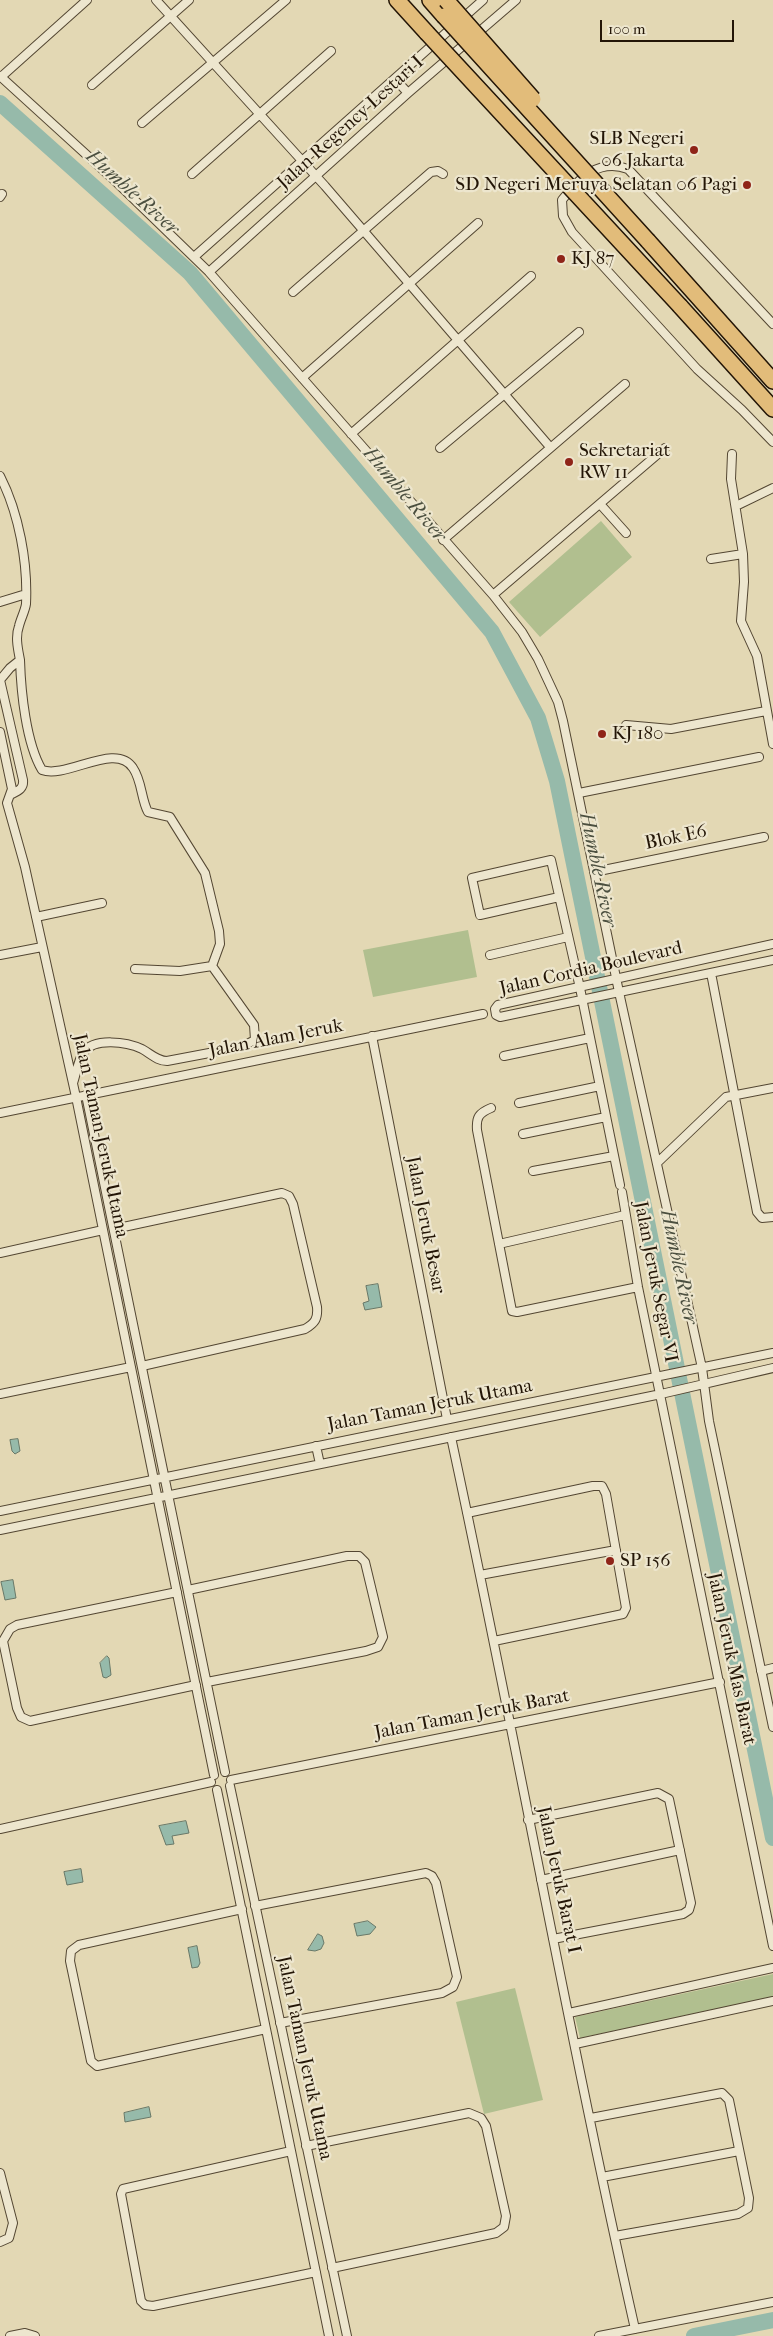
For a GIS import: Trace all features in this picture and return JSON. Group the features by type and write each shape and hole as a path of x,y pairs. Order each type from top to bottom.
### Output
{"highway":[{"path":"397,0 773,409"},
{"path":"430,0 773,381"},
{"path":"446,0 530,95 558,130 570,154"}],"street":[{"path":"87,0 0,77 112,178 209,272 493,595 522,632 550,683 563,721 579,793 613,980 619,992 702,1368 709,1421 773,1727"},
{"path":"156,0 314,175 550,447"},
{"path":"92,85 189,0"},
{"path":"142,123 286,0"},
{"path":"194,257 303,163 484,0"},
{"name":"Jalan Regency Lestari I","path":"209,272 407,92 516,0"},
{"path":"192,174 331,51"},
{"path":"396,80 407,92"},
{"path":"773,324 628,169 618,165 605,165 578,180 562,200 564,216 572,232 697,369 742,410 773,442"},
{"path":"293,292 431,172 438,170 443,174"},
{"path":"302,378 478,223"},
{"path":"351,434 531,276"},
{"path":"440,448 579,332"},
{"path":"443,540 625,384"},
{"path":"493,595 665,448"},
{"path":"732,454 731,479 743,554 744,582 741,621 757,656 773,744"},
{"path":"0,476 6,487 17,524 26,575 26,606 17,633 25,710 38,762 42,770 56,772 116,757 127,762 134,769 148,812 170,817 205,873 219,931 220,944 212,966"},
{"path":"736,506 773,488"},
{"path":"600,504 626,533"},
{"path":"711,559 743,554"},
{"path":"0,602 26,594"},
{"path":"6,800 19,791 23,785 23,780 0,680 20,660"},
{"path":"626,725 671,729 766,711"},
{"name":"Jalan Taman Jeruk Utama","path":"0,732 12,788 6,800 36,917 76,1097 196,1685 213,1779"},
{"path":"579,793 759,757"},
{"name":"Blok E6","path":"594,872 764,837"},
{"name":"Jalan Jeruk Segar VI","path":"559,897 480,915 472,878 551,860 568,937 585,999 590,1038 621,1189 638,1287 660,1377"},
{"path":"36,917 102,903"},
{"path":"490,955 568,937"},
{"name":"Jalan Cordia Boulevard","path":"773,944 498,1005 495,1009 496,1015 500,1017 773,960"},
{"path":"0,955 42,947"},
{"path":"134,969 180,971 212,966"},
{"path":"73,1084 84,1052 91,1046 103,1043 138,1048 156,1059 166,1061 251,1044 255,1040 254,1025 212,966"},
{"path":"711,973 736,1094 757,1212 762,1218 773,1217"},
{"name":"Jalan Alam Jeruk","path":"0,1113 483,1014"},
{"name":"Jalan Jeruk Besar","path":"372,1036 447,1419"},
{"path":"504,1056 590,1038"},
{"path":"519,1103 600,1086"},
{"path":"658,1163 720,1102 736,1094 773,1088"},
{"name":"Jalan Taman Jeruk Utama","path":"86,1095 225,1772"},
{"path":"490,1108 480,1113 476,1121 512,1310 518,1312 638,1287"},
{"path":"523,1134 606,1117"},
{"path":"533,1171 614,1156"},
{"path":"114,1229 282,1193 288,1196 293,1204 317,1307 318,1316 314,1324 305,1329 142,1366"},
{"path":"499,1244 625,1215"},
{"path":"0,1253 103,1230"},
{"name":"Jalan Taman Jeruk Utama","path":"0,1511 773,1353"},
{"path":"0,1394 131,1368"},
{"name":"Jalan Taman Jeruk Utama","path":"0,1530 664,1394 773,1368"},
{"name":"Jalan Jeruk Mas Barat","path":"660,1377 773,1946"},
{"name":"Jalan Jeruk Barat I","path":"451,1437 511,1724 528,1820 574,2044 635,2328"},
{"path":"316,1446 320,1464"},
{"path":"467,1513 593,1486 602,1486 606,1494 626,1608 623,1614 494,1641"},
{"path":"480,1575 616,1550"},
{"path":"188,1590 347,1556 359,1556 366,1562 383,1637 378,1647 366,1651 207,1682"},
{"path":"177,1592 17,1625 10,1629 3,1641 19,1712 22,1717 30,1722 196,1685"},
{"path":"762,1671 773,1668"},
{"name":"Jalan Taman Jeruk Barat","path":"231,1783 720,1682"},
{"path":"0,1828 213,1779 221,1771 225,1772 231,1783 224,1790 217,1790 213,1779"},
{"name":"Jalan Taman Jeruk Utama","path":"231,1783 255,1906 347,2336"},
{"name":"Jalan Taman Jeruk Utama","path":"217,1790 329,2336"},
{"path":"528,1820 658,1793 669,1799 692,1903 689,1910 682,1914 553,1939"},
{"path":"541,1880 680,1850"},
{"path":"255,1906 426,1873 432,1876 436,1883 457,1977 453,1986 442,1993 280,2024"},
{"path":"242,1909 79,1944 71,1951 70,1961 91,2061 97,2066 266,2029"},
{"path":"569,2013 773,1968"},
{"path":"574,2044 773,2001"},
{"path":"590,2118 722,2093 729,2100 749,2198 748,2208 738,2214 615,2236"},
{"path":"306,2146 469,2113 481,2118 486,2126 506,2216 504,2227 496,2233 332,2268"},
{"path":"602,2177 739,2151"},
{"path":"291,2152 123,2189 121,2194 141,2301 145,2306 153,2306 316,2272"},
{"path":"0,2173 14,2223 9,2238 0,2242"},
{"path":"599,2336 773,2302"},
{"path":"10,2336 26,2332 35,2336"}],"shaded area":[{"path":"601,521 632,557 540,637 509,602"},
{"path":"468,930 477,977 373,997 363,950"},
{"path":"378,1284 382,1307 365,1310 363,1303 369,1301 366,1286"},
{"path":"18,1439 20,1451 15,1454 12,1451 10,1440"},
{"path":"13,1580 16,1598 5,1600 1,1582"},
{"path":"107,1656 109,1658 111,1675 106,1678 103,1677 100,1663"},
{"path":"186,1821 189,1833 172,1836 174,1844 166,1845 159,1826"},
{"path":"81,1869 83,1882 67,1885 64,1872"},
{"path":"368,1921 376,1927 370,1934 357,1936 354,1924"},
{"path":"318,1934 322,1936 324,1943 321,1949 315,1951 308,1950"},
{"path":"197,1946 200,1963 198,1967 192,1968 188,1948"},
{"path":"773,1974 773,1997 580,2038 575,2017"},
{"path":"515,1988 543,2100 484,2114 456,2002"},
{"path":"149,2107 151,2117 125,2122 124,2113"}],"waterway":[{"name":"Humble River","path":"0,103 190,273 492,632 538,718 557,781 773,1838"},
{"name":"Humble River","path":"694,2336 773,2320"}],"place":[{"name":"SLB Negeri 06 Jakarta","path":"694,150"},
{"name":"SD Negeri Meruya Selatan 06 Pagi","path":"747,185"},
{"name":"KJ 87","path":"561,259"},
{"name":"Sekretariat RW 11","path":"569,462"},
{"name":"KJ 180","path":"602,734"},
{"name":"SP 156","path":"610,1561"}]}
